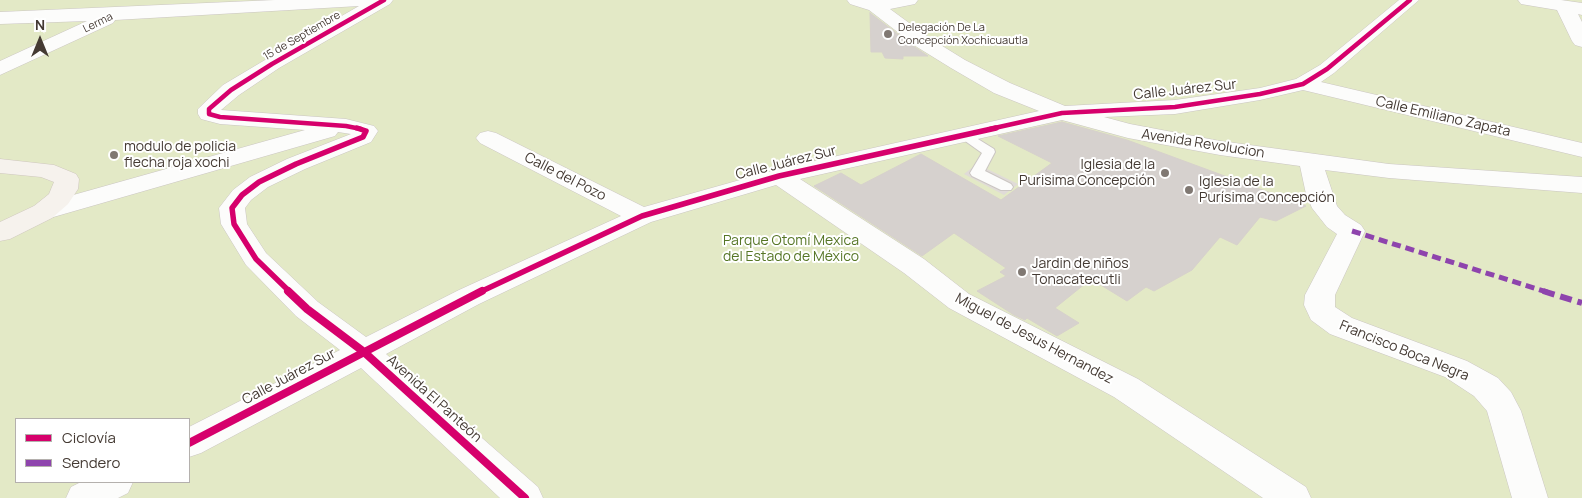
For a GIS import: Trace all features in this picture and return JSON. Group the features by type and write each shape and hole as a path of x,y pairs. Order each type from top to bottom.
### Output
{"main road":[{"path":"0,166 46,170 67,179 65,189 59,199 43,212 0,233"}],"street":[{"name":"Lerma","path":"0,69 116,14 140,0"},
{"path":"0,18 383,0"},
{"name":"15 de Septiembre","path":"354,132 220,117 210,114 210,109 231,90 272,64 383,0"},
{"name":"Avenida Revolucion","path":"856,0 875,6 924,43 1002,88 1062,113 1128,132 1220,148 1390,171 1582,185"},
{"path":"875,6 903,0"},
{"name":"Calle Juárez Sur","path":"190,442 469,297 642,216 780,176 1062,113 1175,107 1260,94 1303,84 1327,69 1410,0"},
{"path":"1528,0 1574,8 1582,41"},
{"name":"Calle Emiliano Zapata","path":"1303,84 1582,150"},
{"path":"43,212 354,132"},
{"name":"Avenida El Panteón","path":"354,132 259,182 242,195 232,208 234,224 256,259 307,309 364,352 526,498"},
{"name":"Calle del Pozo","path":"488,138 642,216"},
{"name":"Francisco Boca Negra","path":"1310,159 1319,194 1325,208 1336,221 1352,231 1320,295 1319,305 1322,313 1331,321 1341,326 1456,369 1486,387 1499,401 1504,411 1530,498"},
{"name":"Miguel de Jesus Hernandez","path":"780,176 914,266 959,301 1126,388 1293,498"},
{"path":"84,498 113,483"}],"lane":[{"path":"965,135 989,152 977,173 1006,187"}],"green space":[{"name":"Parque Otomí Mexica del Estado de México","path":"0,0 1582,0 1582,498 0,498"}],"shaded area":[{"path":"977,164 1018,184 1004,195 964,174"}],"building":[{"name":"Delegación De La Concepción Xochicuautla","path":"870,13 928,56 903,56 903,59 885,58 882,52 871,52"},
{"path":"1062,122 1127,140 1306,206 1276,221 1260,217 1237,245 1220,237 1192,270 1154,291 1146,287 1127,301 1091,279 1055,308 1079,323 1057,336 1027,318 1025,320 1014,315 977,291 1006,276 1000,272 1006,268 954,233 922,256 814,186 841,173 861,185 921,154 1001,200 1052,163 998,136"}],"marked path":[{"path":"1352,231 1582,303"}],"cycle path":[{"path":"384,0 272,64 231,90 209,109 209,114 220,117 346,126 366,131 363,137 296,164 259,182 242,195 232,208 234,224 256,259 307,309 364,352 525,498"},
{"path":"190,442 469,297 642,216 779,176 1062,113 1175,107 1260,94 1303,84 1327,69 1410,0"}],"place":[{"name":"Delegación De La Concepción Xochicuautla","path":"888,34"},
{"name":"modulo de policia flecha roja xochi","path":"114,155"},
{"name":"Iglesia de la Purisima Concepción","path":"1165,173"},
{"name":"Iglesia de la Purísima Concepción","path":"1189,190"},
{"name":"Jardin de niños Tonacatecutli","path":"1022,272"}]}
